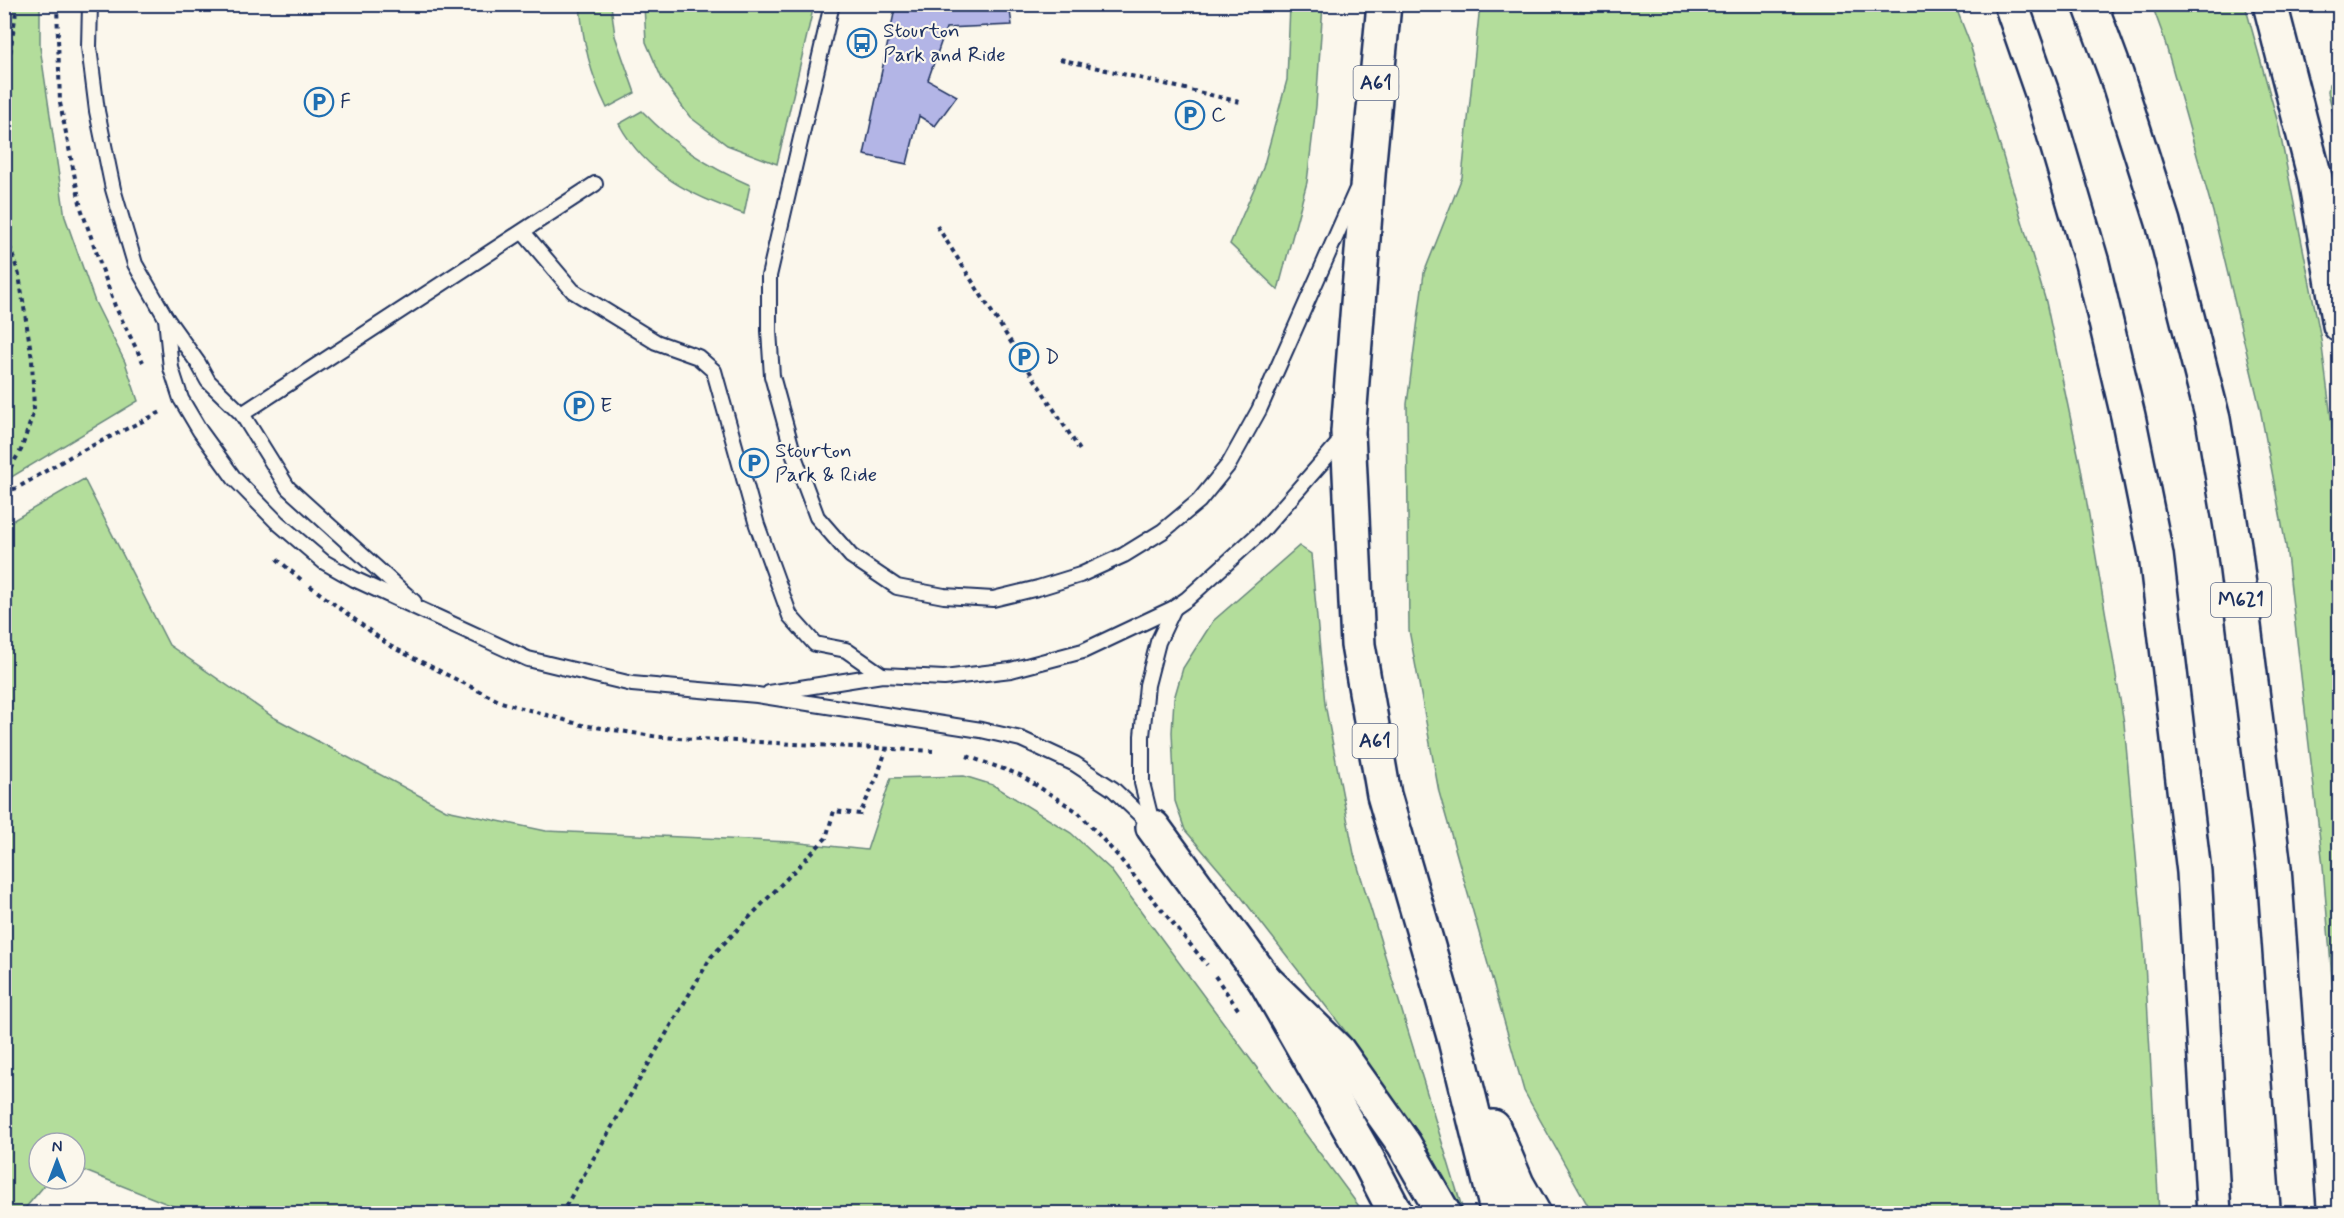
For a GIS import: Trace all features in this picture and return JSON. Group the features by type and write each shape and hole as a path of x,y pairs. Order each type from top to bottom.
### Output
{"main road":[{"name":"A61","path":"1384,4 1348,432 1358,645 1388,807 1455,1040 1517,1184 1534,1214"},
{"path":"2011,4 2042,93 2092,262 2128,416 2156,555 2194,872 2214,1214"},
{"name":"M621","path":"2091,4 2163,222 2213,419 2234,544 2274,868 2299,1214"},
{"path":"2270,4 2315,178 2340,325"},
{"path":"1153,826 1265,980 1368,1160 1396,1214"},
{"path":"1265,980 1338,1051 1404,1144 1444,1214"},
{"path":"1455,1040 1498,1214"}],"lane":[{"path":"90,4 89,47 95,100 113,189 135,264 166,318 208,381 243,414 288,488 424,611"},
{"path":"832,4 769,276 772,376 794,456 817,517 851,556 897,586 944,596 993,598 1038,588 1080,574 1124,555 1163,531 1199,501 1229,464 1259,410 1369,162"},
{"path":"243,414 595,184"},
{"path":"523,232 573,291 656,342 698,357 714,370 757,525 790,616 815,644 846,650 882,675"},
{"path":"166,318 171,368 181,399 234,478 277,522 324,562 354,579 528,659 632,684 757,695 981,730 1021,739 1075,764 1104,782 1153,826"},
{"path":"757,695 882,675 944,678 1011,670 1083,651 1174,608 1262,531 1348,432"},
{"path":"1153,826 1142,783 1142,736 1147,685 1158,642 1174,608"}],"path":[{"path":"4,98 17,4"},
{"path":"1060,59 1240,102"},
{"path":"937,226 1081,452"},
{"path":"4,229 19,275 32,359 34,411 21,450 4,478"},
{"path":"4,492 17,488 73,454 159,414"},
{"path":"271,553 288,570 390,646 501,702 582,725 659,737 886,750 943,751"},
{"path":"561,1214 711,957 826,838 834,811 860,814 877,777 886,750"},
{"path":"965,755 1020,775 1078,812 1117,855 1210,969 1243,1017"}],"green space":[{"path":"4,5 40,5 40,47 65,217 95,302 125,362 138,401 5,481"},
{"path":"580,5 611,5 615,36 635,93 607,108 588,58"},
{"path":"644,5 814,5 777,164 727,145 690,117 662,79 646,42"},
{"path":"1290,5 1323,5 1316,106 1307,182 1278,290 1230,244 1263,168 1287,80"},
{"path":"1480,5 1955,5 1969,41 2046,302 2081,468 2124,723 2144,945 2159,1213 1592,1213 1524,1091 1439,792 1409,630 1407,404 1424,273 1462,177"},
{"path":"2152,5 2245,5 2278,123 2321,339 2339,480 2339,1066 2323,866 2286,546 2260,408 2213,212 2163,35"},
{"path":"2336,80 2339,82 2339,138 2328,92 2329,84"},
{"path":"642,111 692,154 750,185 744,214 689,191 657,170 643,157 619,124"},
{"path":"84,479 169,645 273,717 446,810 546,831 791,842 867,850 891,778 964,776 993,785 1071,833 1110,869 1364,1213 190,1213 87,1172 87,1131 27,1131 27,1191 40,1191 21,1213 5,1213 5,525"},
{"path":"1299,546 1311,554 1325,704 1354,854 1463,1211 1406,1119 1352,1040 1232,885 1185,830 1175,801 1172,732 1174,699 1183,668 1213,621"}],"building":[{"path":"896,4 1009,4 1012,25 946,28 928,80 957,96 935,126 919,116 907,164 864,155"}],"place":[{"name":"Stourton Park and Ride","path":"862,43"},
{"name":"F","path":"319,102"},
{"name":"C","path":"1190,115"},
{"name":"D","path":"1024,357"},
{"name":"E","path":"579,406"},
{"name":"Stourton Park & Ride","path":"754,463"}]}
